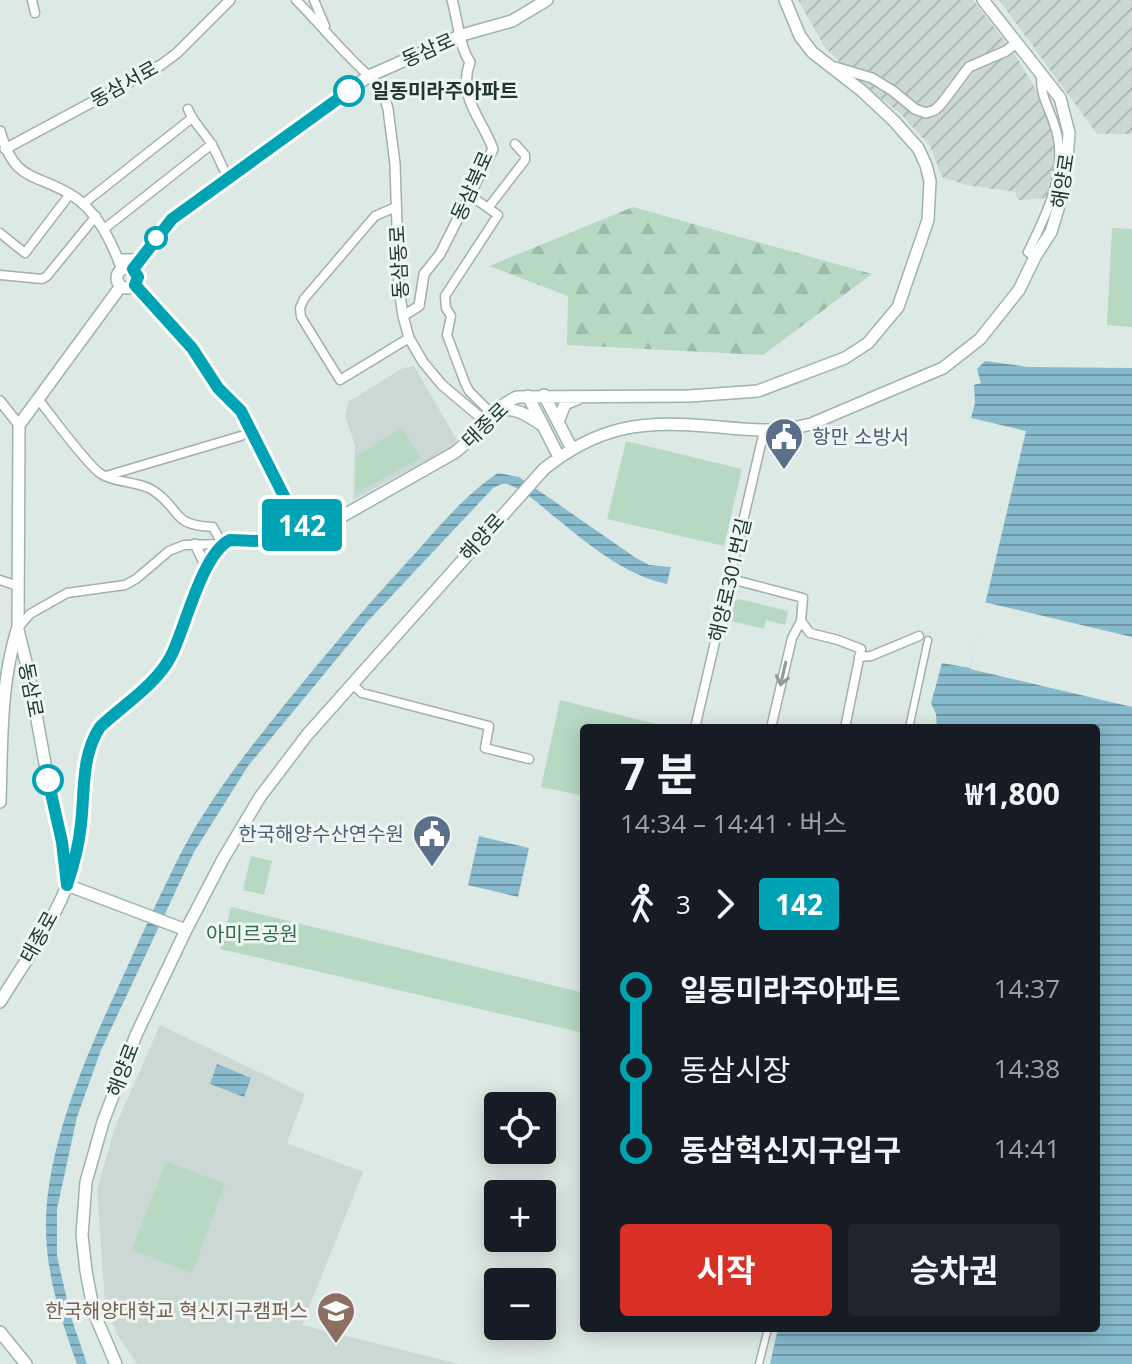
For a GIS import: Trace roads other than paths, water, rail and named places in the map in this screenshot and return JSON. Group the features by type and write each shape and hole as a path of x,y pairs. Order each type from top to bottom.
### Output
{"main road":[{"name":"동삼로","path":"128,265 172,219 369,76 462,35 512,21 547,0"},
{"name":"태종로","path":"0,1002 26,962 67,885 77,854 89,747 100,727 170,659 207,569 222,544 230,540 289,542 309,535 454,453 469,442 491,415 509,400 544,395 713,395 758,391 845,358 868,343 882,328 898,307 918,253 928,220 930,181 918,148 908,134 862,91 812,52 800,36 785,0"},
{"name":"해양로","path":"116,1364 94,1313 82,1235 86,1182 103,1122 136,1035 223,859 260,797 307,735 509,507 559,457 613,429 656,424 764,431 789,430 811,424 943,368 980,339 1019,290 1051,232 1061,204 1069,133 1060,98 983,0"},
{"path":"128,265 138,277 135,285 130,288 121,286 117,279 128,265"},
{"path":"19,425 121,286"},
{"path":"544,395 572,449"},
{"path":"528,396 559,457"},
{"path":"558,422 565,404 584,396"},
{"path":"491,415 508,408 518,410 543,427"},
{"name":"동삼로","path":"19,425 18,630 59,825 67,885"},
{"path":"0,802 1,692 6,657 18,630"},
{"path":"67,885 186,930"},
{"path":"0,1332 26,1364"}],"street":[{"path":"32,0 35,13"},
{"name":"동삼서로","path":"5,149 161,65 230,0"},
{"path":"296,0 369,76"},
{"path":"314,0 327,30"},
{"name":"동삼북로","path":"403,316 419,306 424,274 440,254 493,149 488,135 476,119 466,89 470,62 463,51 452,0"},
{"path":"829,65 872,78 915,109 926,113 942,103 969,67 1015,44"},
{"name":"동삼동로","path":"369,76 383,92 388,109 395,164 399,288 409,338 442,385 491,415"},
{"path":"862,91 872,78"},
{"path":"188,109 212,144 229,178"},
{"path":"83,204 192,118"},
{"path":"0,131 5,149 15,163 30,178 70,194 83,204 96,216 128,265"},
{"path":"104,229 212,144"},
{"path":"488,208 525,160 525,155 515,144"},
{"path":"0,233 25,253 70,194"},
{"path":"478,201 498,215 444,302 451,316 447,335 465,383 491,415"},
{"path":"396,207 369,222 304,299 300,308 301,317 340,380 409,338"},
{"path":"0,275 42,279 47,276 96,216"},
{"path":"135,285 192,348 218,388 241,411 292,512 309,535"},
{"path":"18,630 30,614 67,593 125,585 175,548 222,544 213,527 193,526 180,520 152,489 98,473 38,399"},
{"path":"0,401 19,425"},
{"name":"해양로301번길","path":"696,724 764,431"},
{"path":"105,476 241,436"},
{"path":"195,544 207,569"},
{"path":"731,579 803,598 801,621 792,638 772,724"},
{"path":"0,580 18,586"},
{"path":"801,621 810,633"},
{"path":"792,638 810,633 861,649 846,724"},
{"path":"859,657 871,656 924,638 910,724"},
{"path":"352,684 362,693 489,726 485,748 529,759"},
{"path":"759,1364 767,1332"}],"water":[{"path":"985,361 1028,367 1132,368 1132,1364 770,1364 777,1332 1100,1332 1100,724 937,724 931,703 942,663 970,668 1026,431 971,418 975,403 974,385 981,383 977,369"},
{"path":"498,473 519,477 636,558 649,565 671,567 667,584 622,566 522,492 508,484 499,485 368,621 248,766 194,852 101,1050 77,1117 57,1209 57,1256 71,1317 87,1364 77,1364 50,1274 46,1236 49,1189 61,1131 80,1074 156,904 205,812 272,721 356,619 446,518"},
{"path":"479,836 529,848 518,897 468,885"},
{"path":"217,1064 251,1078 244,1097 210,1084"}],"place":[{"name":"일동미라주아파트","path":"349,91"},
{"name":"항만 소방서","path":"784,471"},
{"name":"한국해양수산연수원","path":"432,868"},
{"name":"한국해양대학교 혁신지구캠퍼스","path":"336,1345"}],"park label":[{"name":"아미르공원","path":"252,934"}]}
